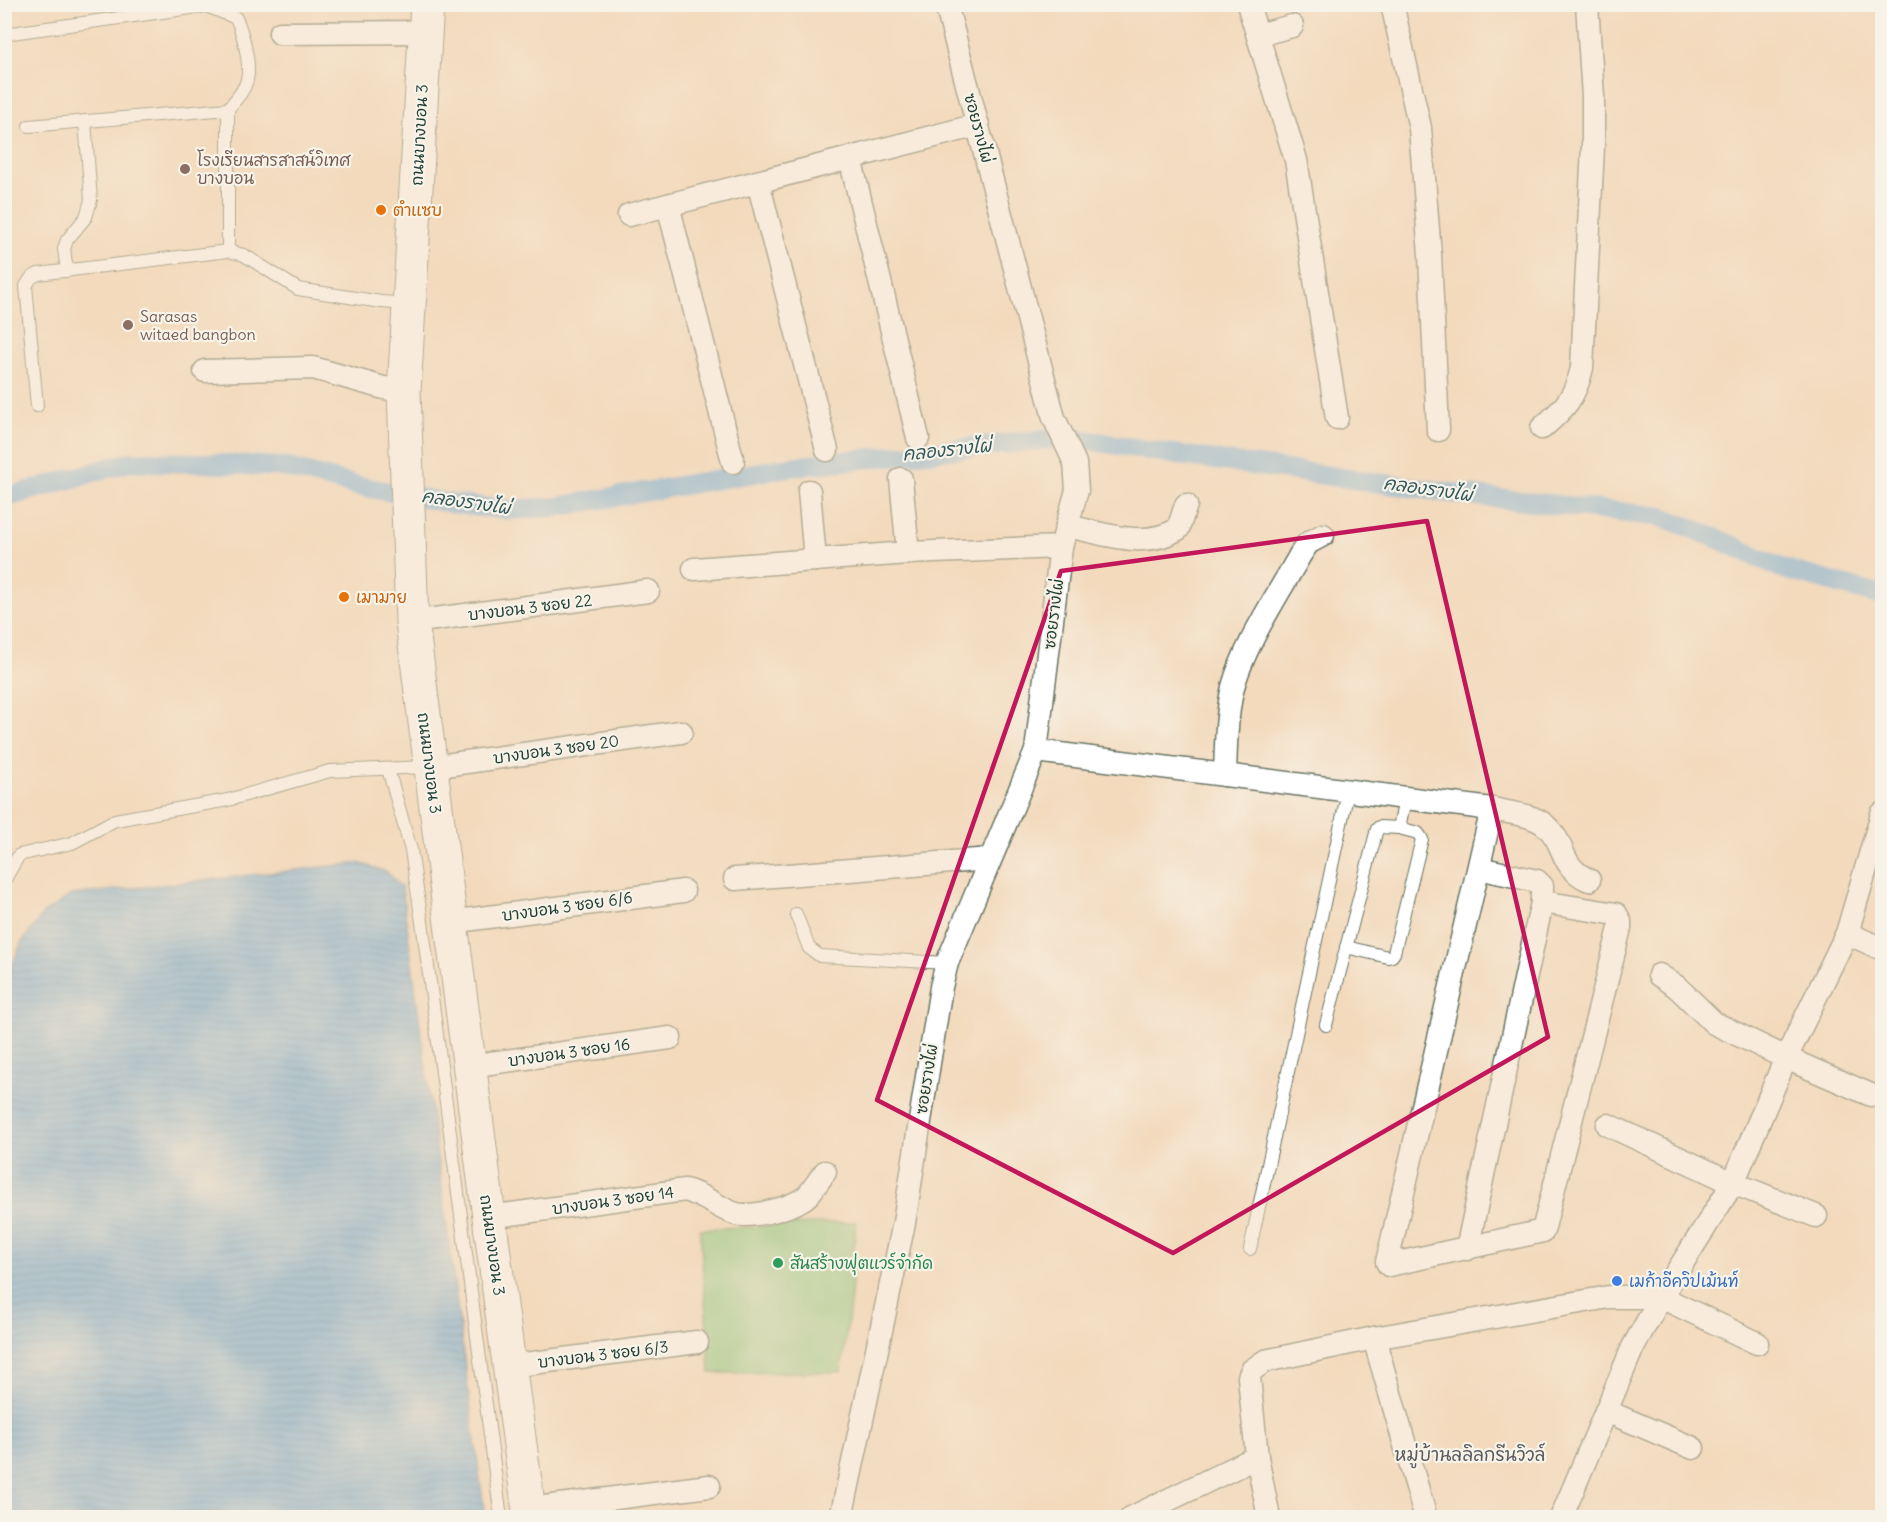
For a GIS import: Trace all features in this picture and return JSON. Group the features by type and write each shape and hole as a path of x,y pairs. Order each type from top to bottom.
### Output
{"main road":[{"name":"ถนนบางบอน 3","path":"426,18 405,391 412,622 509,1366 520,1515"}],"street":[{"name":"ซอยรางไผ่","path":"841,1518 904,1223 939,999 947,963 1036,751 1064,536 1077,490 1075,463 1054,418 946,4"},
{"path":"1248,4 1296,160 1337,418"},
{"path":"1392,4 1420,128 1430,255 1438,430"},
{"path":"1542,428 1570,402 1579,383 1582,368 1593,146 1593,97 1587,4"},
{"path":"280,33 426,18"},
{"path":"1258,35 1292,26"},
{"path":"629,215 978,125"},
{"path":"850,158 918,438"},
{"path":"758,182 827,450"},
{"path":"668,205 733,462"},
{"path":"205,371 313,368 384,388 405,391"},
{"path":"901,479 908,553"},
{"path":"809,491 814,560"},
{"path":"694,569 908,553 1064,536 1155,539 1167,536 1178,529 1185,505"},
{"path":"1225,775 1227,727 1233,687 1243,658 1300,555 1308,543 1323,535"},
{"name":"บางบอน 3 ซอย 22","path":"412,622 648,591"},
{"name":"บางบอน 3 ซอย 20","path":"431,767 681,732"},
{"path":"1036,751 1492,809 1528,817 1544,823 1552,831 1567,863 1574,872 1589,880"},
{"path":"1492,809 1387,1262 1391,1265 1544,1231 1620,921 1616,914 1542,902"},
{"path":"1561,1518 1633,1347 1661,1297 1733,1183 1786,1058 1847,933 1882,814"},
{"path":"735,879 990,859"},
{"path":"1467,1249 1542,902 1542,886 1537,880 1479,868"},
{"name":"บางบอน 3 ซอย 6/6","path":"451,922 683,891"},
{"path":"1847,933 1882,949"},
{"path":"1659,975 1677,987 1714,1023 1786,1058 1871,1095"},
{"name":"บางบอน 3 ซอย 16","path":"469,1066 670,1038"},
{"path":"1608,1125 1733,1183 1816,1216"},
{"name":"บางบอน 3 ซอย 14","path":"489,1217 685,1190 698,1194 736,1214 775,1211 806,1197 825,1172"},
{"path":"1269,1518 1257,1457 1250,1377 1252,1370 1265,1361 1374,1338 1609,1297 1661,1297 1757,1342"},
{"path":"1374,1338 1426,1518"},
{"name":"บางบอน 3 ซอย 6/3","path":"509,1366 697,1342"},
{"path":"1606,1411 1693,1448"},
{"path":"1131,1518 1257,1457"},
{"path":"520,1515 709,1485"}],"lane":[{"path":"4,34 206,5 236,18 245,45 247,80 241,94 228,109 228,251"},
{"path":"29,126 228,109"},
{"path":"67,271 64,249 68,240 86,217 91,200 85,121"},
{"path":"37,406 26,286 31,278 38,274 228,251 251,259 298,289 381,302 410,304"},
{"path":"4,881 18,855 72,843 115,820 228,800 330,771 431,767"},
{"path":"388,768 411,850 520,1515"},
{"path":"1250,1249 1348,792"},
{"path":"1399,828 1405,799"},
{"path":"1326,1025 1346,946 1377,829 1379,827 1399,828 1418,833 1422,839 1394,953 1388,957 1346,946"},
{"path":"796,914 809,948 820,956 947,963"}],"highlighted area":[{"path":"1427,521 1548,1037 1173,1253 877,1100 1061,571"}],"green space":[{"name":"สันสร้างฟุตแวร์จำกัด","path":"856,1222 851,1298 841,1372 710,1373 700,1229"}],"water":[{"path":"359,863 387,872 402,888 485,1517 5,1517 4,987 21,943 44,913 71,895"}],"waterway":[{"name":"คลองรางไผ่","path":"4,498 130,462 201,463 284,467 358,486 455,504 509,510 556,507 789,467 1068,437 1165,453 1459,494 1663,517 1781,568 1882,596"}],"place":[{"name":"โรงเรียนสารสาสน์วิเทศ บางบอน","path":"185,169"},
{"name":"ตำแซบ","path":"381,210"},
{"name":"Sarasas witaed bangbon","path":"128,325"},
{"name":"เมามาย","path":"344,597"},
{"name":"สันสร้างฟุตแวร์จำกัด","path":"778,1263"},
{"name":"เมก้าอีควิปเม้นท์","path":"1617,1281"}],"district":[{"name":"หมู่บ้านลลิลกรีนวิวล์","path":"1470,1455"}]}
